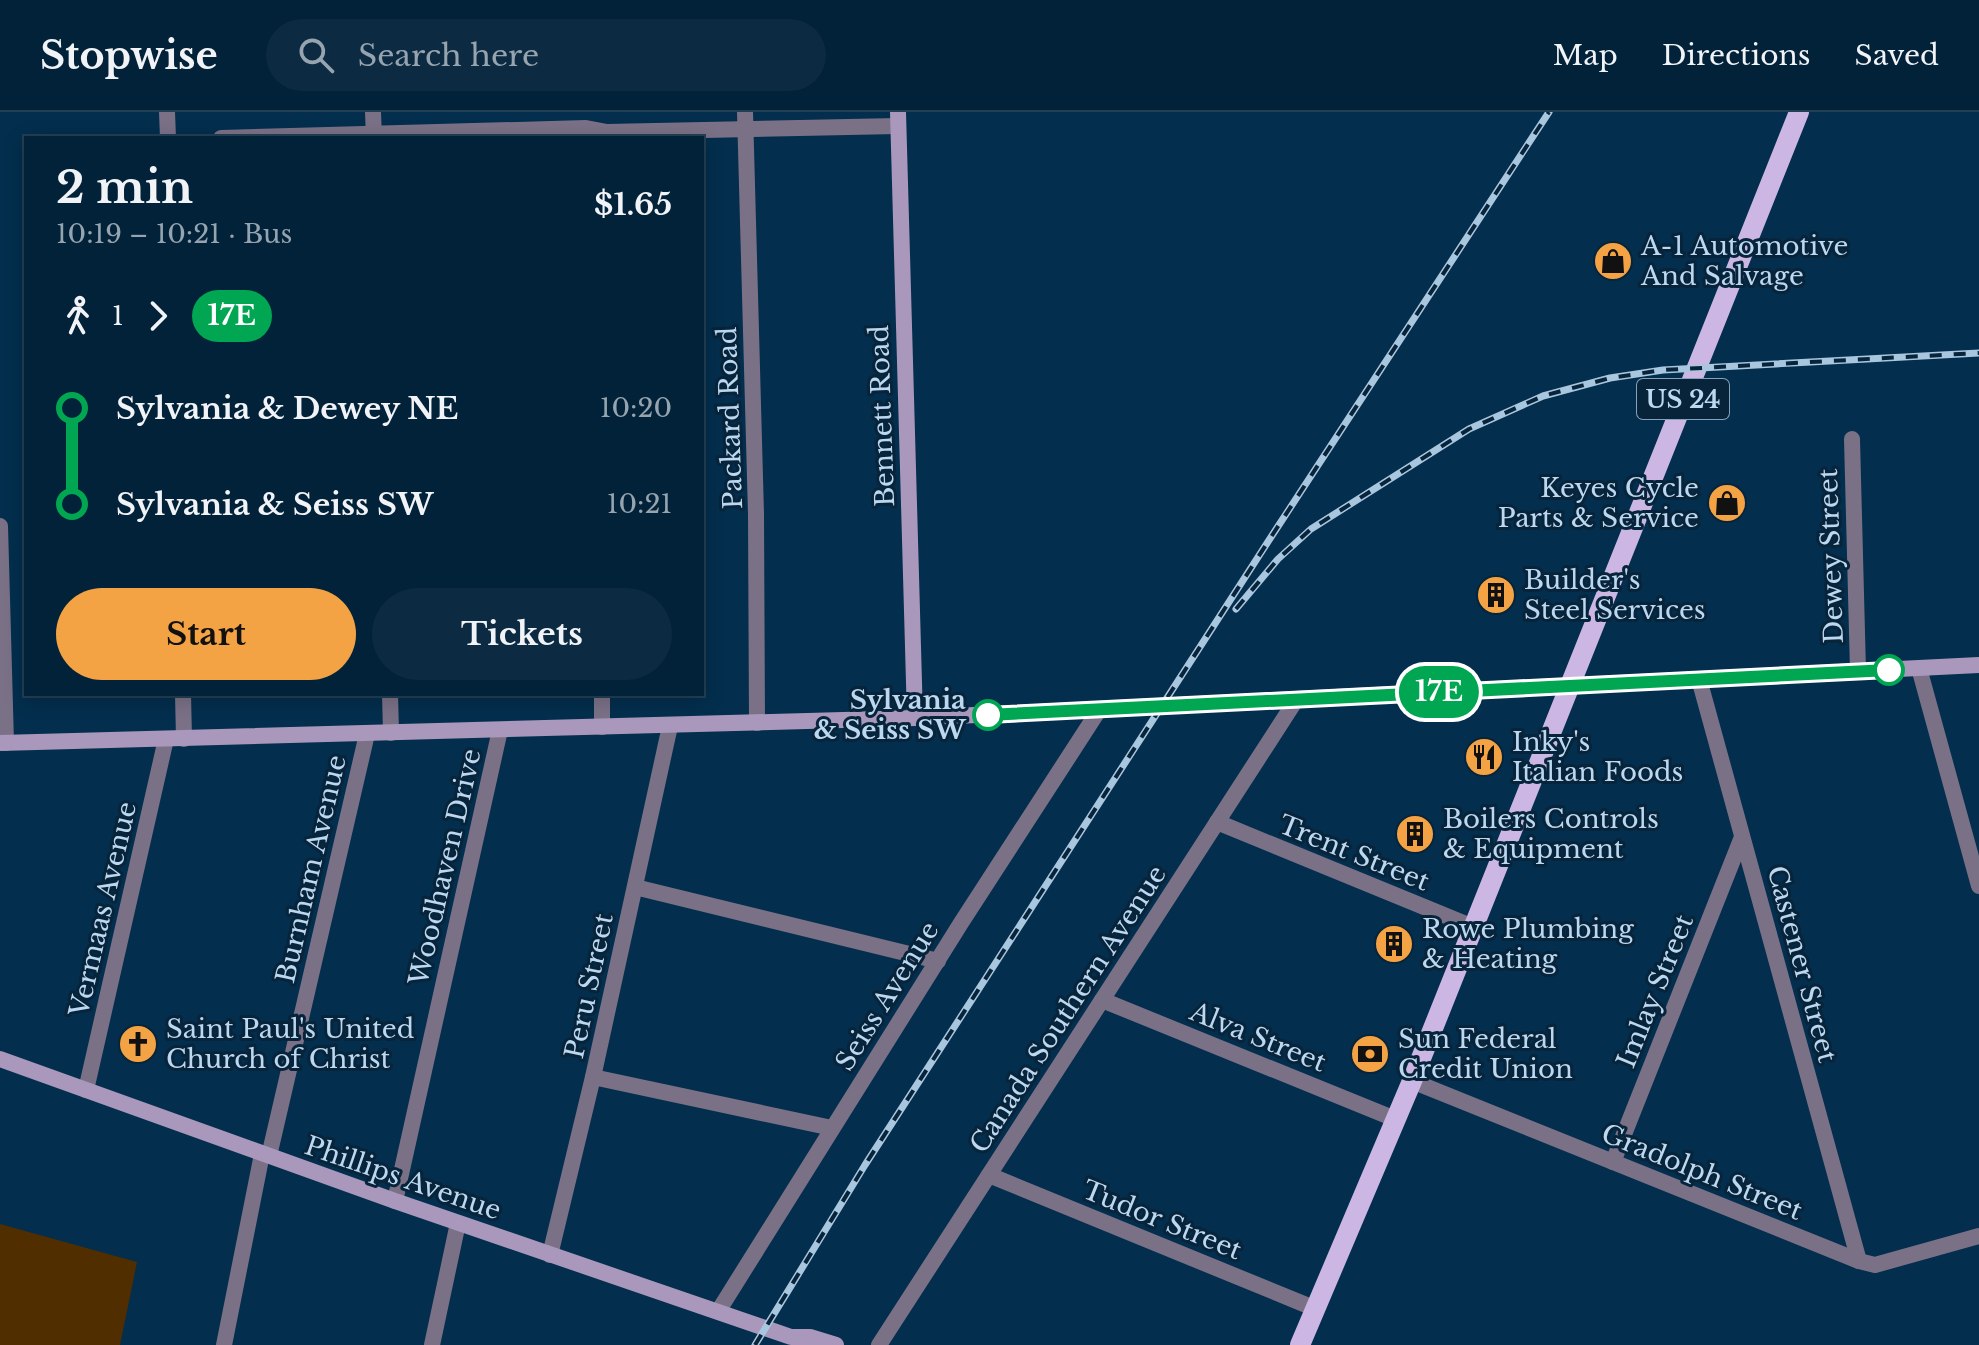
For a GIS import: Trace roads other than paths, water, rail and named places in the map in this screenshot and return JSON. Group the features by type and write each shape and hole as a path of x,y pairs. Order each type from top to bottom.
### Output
{"main road":[{"name":"US 24","path":"1300,1345 1412,1081 1799,112"},
{"name":"Bennett Road","path":"898,119 915,718"},
{"path":"3,743 915,718 1979,665"},
{"name":"Phillips Avenue","path":"0,1059 458,1223 719,1310 795,1341 810,1337 836,1345"}],"street":[{"path":"167,112 168,136"},
{"path":"373,112 374,135"},
{"path":"323,136 586,126 607,132 745,120 898,119"},
{"name":"Packard Road","path":"745,120 756,514 757,723"},
{"name":"Dewey Street","path":"1852,439 1858,671"},
{"path":"0,526 3,743"},
{"path":"1919,668 1979,886"},
{"name":"Castener Street","path":"1699,679 1859,1261"},
{"path":"183,696 184,739"},
{"path":"390,696 391,733"},
{"path":"602,696 602,727"},
{"name":"Canada Southern Avenue","path":"879,1345 1296,700"},
{"name":"Seiss Avenue","path":"719,1310 1099,710"},
{"name":"Peru Street","path":"550,1255 593,1077 670,726"},
{"name":"Woodhaven Drive","path":"395,1201 500,730"},
{"name":"Burnham Avenue","path":"224,1345 265,1155 367,734"},
{"name":"Vermaas Avenue","path":"86,1090 166,739"},
{"name":"Trent Street","path":"1217,822 1473,927"},
{"name":"Imlay Street","path":"1613,1162 1742,837"},
{"path":"635,887 938,961"},
{"name":"Alva Street","path":"1102,1000 1395,1119"},
{"path":"593,1077 832,1128"},
{"name":"Gradolph Street","path":"1412,1081 1859,1261 1875,1265 1979,1236"},
{"name":"Tudor Street","path":"989,1175 1316,1309"},
{"path":"432,1345 458,1223"}],"railway":[{"path":"755,1345 865,1165 1549,112"},
{"path":"1236,609 1278,559 1311,529 1469,429 1543,396 1610,378 1663,370 1979,353"}],"place":[{"name":"A-1 Automotive And Salvage","path":"1613,261"},
{"name":"Keyes Cycle Parts & Service","path":"1727,503"},
{"name":"Builder's Steel Services","path":"1496,595"},
{"name":"Sylvania & Seiss SW","path":"988,715"},
{"name":"Inky's Italian Foods","path":"1484,757"},
{"name":"Boilers Controls & Equipment","path":"1415,834"},
{"name":"Rowe Plumbing & Heating","path":"1394,944"},
{"name":"Saint Paul's United Church of Christ","path":"138,1044"},
{"name":"Sun Federal Credit Union","path":"1370,1054"}]}
